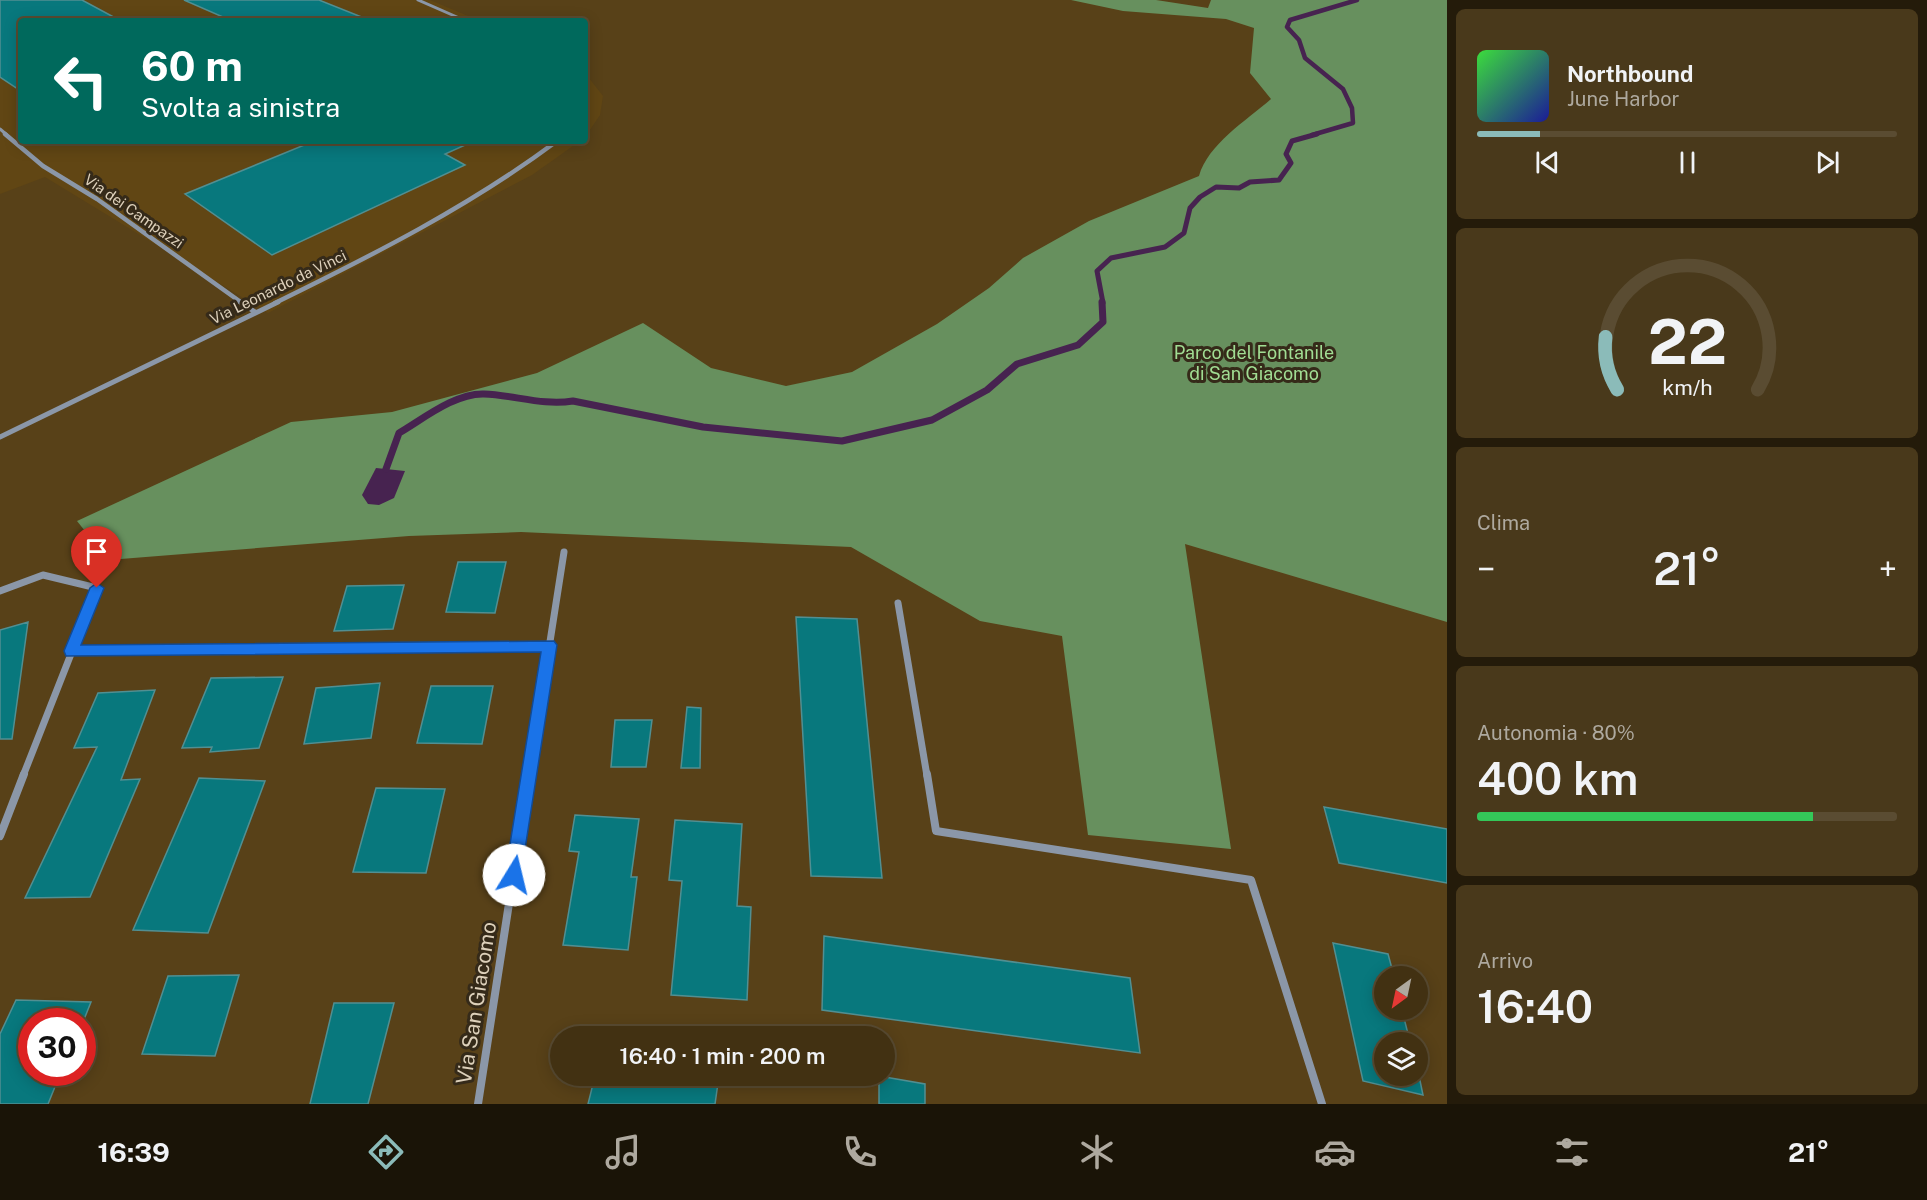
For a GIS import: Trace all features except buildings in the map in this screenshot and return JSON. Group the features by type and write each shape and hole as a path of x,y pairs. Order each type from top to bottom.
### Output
{"street":[{"path":"418,0 459,18"},
{"name":"Via dei Campazzi","path":"0,129 43,166 98,199 255,312"},
{"name":"Via Leonardo da Vinci","path":"0,437 445,216 524,166 553,144"},
{"name":"Via San Giacomo","path":"478,1104 564,552"},
{"path":"0,591 43,575 97,588 0,836"},
{"path":"898,603 936,831 1251,880 1322,1104"},
{"path":"71,651 549,645"}],"shaded area":[{"path":"0,0 430,0 473,18 18,18 18,144 576,144 532,175 268,313 45,177 0,194"},
{"path":"588,77 603,96 600,115 588,133"},
{"path":"376,468 405,471 394,498 379,505 368,504 362,495"}],"green space":[{"name":"Parco del Fontanile di San Giacomo","path":"1071,0 1156,0 1208,8 1211,0 1447,0 1447,622 1185,544 1231,849 1088,835 1062,636 980,621 851,547 521,532 409,536 108,560 77,521 291,422 392,412 537,373 643,323 711,368 786,386 852,372 937,324 989,288 1023,258 1089,221 1199,176 1204,164 1219,143 1271,99 1250,73 1254,28 1226,19 1123,11"}],"waterway":[{"path":"1312,135 1353,123 1352,108 1343,89 1305,58 1299,40 1287,27 1290,20 1357,0"},
{"path":"1103,303 1097,271 1111,258 1165,247 1184,233 1190,208 1200,197 1216,187 1239,188 1250,182 1279,180 1291,163 1286,154 1292,141 1317,134"},
{"path":"386,469 399,433 451,402 484,394 551,402 573,401 703,427 842,441 932,420 987,390 1017,364 1078,345 1103,322 1102,302"}],"route":[{"path":"97,588 71,651 549,645 514,875"}]}
